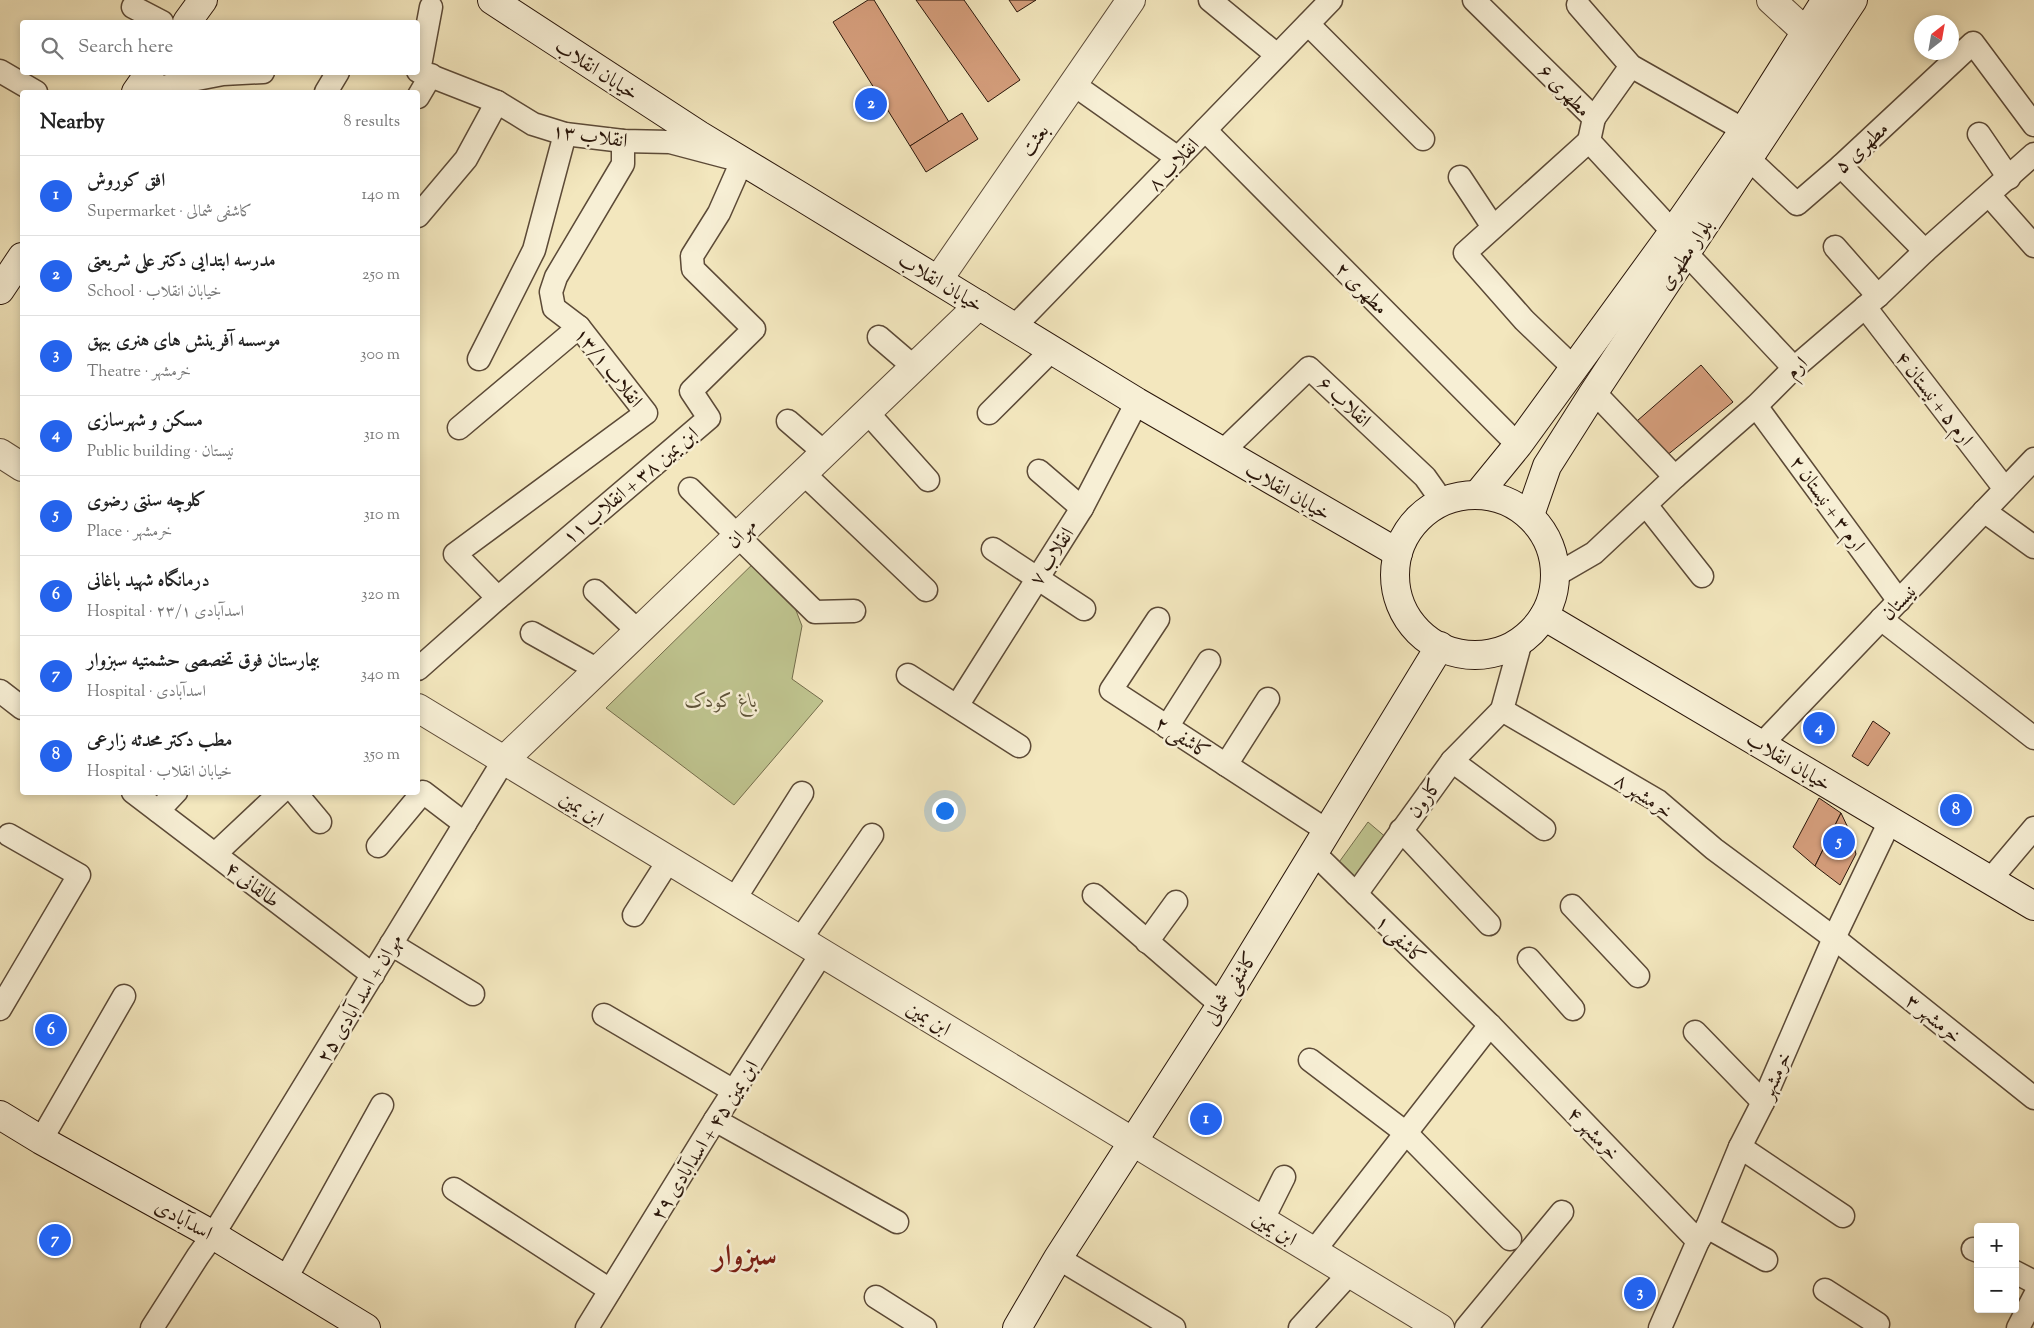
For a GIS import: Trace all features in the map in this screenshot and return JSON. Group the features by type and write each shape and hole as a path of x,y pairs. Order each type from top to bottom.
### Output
{"main road":[{"path":"188,20 203,0"},
{"name":"خیابان انقلاب","path":"492,0 742,161 1137,402 1398,553"},
{"path":"1771,0 1806,32"},
{"name":"بلوار مطهری","path":"1530,516 1547,466 1594,392 1744,130 1826,0"},
{"name":"بلوار مطهری","path":"1478,494 1518,445 1574,368 1749,159 1853,0"},
{"name":"بعثت","path":"938,280 1073,84 1121,5"},
{"path":"137,90 148,75"},
{"name":"مهران","path":"504,760 978,305"},
{"path":"0,453 20,466"},
{"path":"1478,494 1506,500 1530,516 1544,532 1553,553 1556,574 1555,589 1544,616 1534,630 1521,641 1502,650 1481,655 1460,653 1440,646 1422,634 1407,617 1398,597 1395,575 1398,553 1407,532 1422,514 1442,502 1460,496 1478,494"},
{"name":"خیابان انقلاب","path":"1544,616 2034,906"},
{"name":"کاشفی شمالی","path":"1017,1328 1058,1258 1221,1005 1440,646"},
{"name":"ابن یمین","path":"420,709 1440,1328"},
{"name":"اسدآبادی","path":"0,1115 41,1140 214,1236 366,1328"}],"street":[{"path":"1210,0 1277,55"},
{"name":"انقلاب ۸","path":"1014,327 1331,0"},
{"name":"مطهری ۶","path":"1474,0 1594,118 1589,141 1794,368"},
{"path":"1578,5 1631,66 1744,130"},
{"path":"133,7 158,20"},
{"path":"419,90 431,7"},
{"path":"1308,24 1423,139"},
{"name":"مطهری ۵","path":"1749,159 1797,204 1841,166 1973,43 2034,125"},
{"path":"1594,118 1631,66"},
{"path":"0,71 33,90"},
{"name":"انقلاب ۱۳","path":"422,72 497,102 533,124 565,134 623,141 670,142 742,161"},
{"path":"152,90 218,75"},
{"path":"327,90 336,75"},
{"path":"1073,84 1178,158"},
{"path":"420,214 466,159 497,102"},
{"name":"مطهری ۲","path":"1205,130 1518,445"},
{"path":"479,359 534,250 565,134"},
{"path":"1979,134 2009,178"},
{"name":"انقلاب ۱۳/۱","path":"498,598 455,554 646,413 579,327 554,308 551,292 556,277 623,164 623,141"},
{"path":"1574,368 1524,320 1465,253 1589,141"},
{"name":"ارم","path":"1556,574 1594,553 1675,477 1756,406 1794,368 1871,302 2034,154"},
{"name":"ابن یمین ۳۸ + انقلاب ۱۱","path":"420,667 709,418 691,391 754,329 692,269 692,256 719,213 742,161"},
{"path":"1841,166 1925,251"},
{"path":"1460,177 1493,227"},
{"path":"1989,195 2034,246"},
{"name":"ارم ۵ + نیستان ۴","path":"1835,246 1871,302 2005,489"},
{"path":"458,428 579,327"},
{"path":"879,337 914,367"},
{"path":"989,413 1052,350"},
{"name":"انقلاب ۶","path":"1222,452 1309,368 1425,477 1442,502"},
{"path":"1594,392 1675,477"},
{"name":"انقلاب ۷","path":"957,706 1082,508 1137,402"},
{"name":"ارم ۳ + نیستان ۲","path":"1756,406 1899,600"},
{"path":"867,412 928,480"},
{"path":"788,421 825,452"},
{"name":"نیستان","path":"1761,745 2034,458"},
{"path":"1039,471 1082,508"},
{"path":"803,474 926,590"},
{"path":"690,489 815,612 854,611"},
{"path":"1646,505 1702,576"},
{"path":"1984,511 2034,547"},
{"path":"993,549 1084,609"},
{"path":"595,591 638,631"},
{"name":"کاشفی ۲","path":"1158,619 1111,690 1226,765 1320,841"},
{"path":"1881,619 2034,738"},
{"path":"532,633 598,670"},
{"path":"1502,710 1521,641"},
{"path":"1167,727 1209,661"},
{"path":"908,675 1019,746"},
{"path":"0,691 20,706"},
{"path":"1226,765 1268,699"},
{"name":"کارون","path":"1356,894 1452,761 1502,710"},
{"name":"خرمشهر ۸","path":"1502,710 1658,801 1714,849 1834,938"},
{"name":"مهران + اسد آبادی ۲۵","path":"152,1328 198,1256 214,1236 504,760"},
{"path":"1452,761 1544,829"},
{"path":"420,794 422,792 465,824"},
{"path":"734,900 802,793"},
{"name":"طالقانی ۴","path":"137,795 373,975"},
{"path":"158,811 173,795"},
{"path":"215,854 278,795"},
{"path":"298,795 320,822"},
{"path":"378,846 420,795"},
{"name":"خرمشهر","path":"1660,1328 1740,1147 1763,1102 1834,938 1890,821"},
{"path":"1990,880 2034,828"},
{"path":"1401,830 1489,924"},
{"name":"ابن یمین ۴۵ + اسدآبادی ۲۹","path":"587,1328 734,1091 872,834"},
{"path":"0,1009 79,875 9,835"},
{"name":"کاشفی ۱","path":"1320,841 1356,894 1490,1025"},
{"path":"634,915 669,860"},
{"path":"1094,895 1221,1005"},
{"path":"1147,942 1176,902"},
{"path":"1572,906 1638,976"},
{"name":"خرمشهر ۳","path":"1834,938 2034,1098"},
{"path":"391,944 473,994"},
{"path":"1529,960 1573,1009"},
{"path":"41,1140 124,996"},
{"path":"604,1015 734,1091"},
{"path":"1314,1251 1490,1025"},
{"name":"خرمشهر ۴","path":"1490,1025 1703,1234 1766,1260"},
{"path":"1695,1032 1763,1102"},
{"path":"1310,1060 1406,1133 1510,1239"},
{"path":"285,1280 382,1105"},
{"path":"715,1120 896,1222"},
{"path":"1740,1147 1843,1216"},
{"path":"1262,1221 1284,1177"},
{"path":"454,1189 610,1290"},
{"path":"1466,1328 1562,1212"},
{"path":"1058,1258 1174,1328"},
{"path":"1300,1328 1349,1274"},
{"path":"2019,1274 2034,1282"},
{"path":"1825,1290 1878,1324 1876,1328"},
{"path":"876,1297 925,1328"},
{"path":"2018,1328 2034,1297"}],"green space":[{"name":"باغ کودک","path":"765,552 781,571 802,626 792,679 823,701 734,805 606,708"},
{"path":"1368,822 1388,839 1358,885 1337,865"}],"building":[{"path":"868,0 874,0 949,122 910,146 833,22"},
{"path":"916,0 964,0 1020,80 988,102"},
{"path":"1009,0 1036,0 1017,12"},
{"path":"962,113 978,139 926,172 910,146"},
{"path":"1701,365 1733,402 1666,456 1637,421"},
{"path":"1873,721 1890,733 1868,766 1852,756"},
{"path":"1819,798 1841,813 1815,866 1793,847"},
{"path":"1841,813 1849,830 1856,854 1840,885 1815,866"}],"place":[{"name":"مدرسه ابتدایی دکتر علی شریعتی","path":"871,104"},
{"name":"مسکن و شهرسازی","path":"1819,728"},
{"name":"مطب دکتر محدثه زارعی","path":"1956,810"},
{"name":"کلوچه سنتی رضوی","path":"1839,842"},
{"name":"درمانگاه شهید باغانی","path":"51,1030"},
{"name":"افق کوروش","path":"1206,1119"},
{"name":"بیمارستان فوق تخصصی حشمتیه سبزوار","path":"55,1240"},
{"name":"موسسه آفرینش های هنری بیهق","path":"1640,1293"}],"district":[{"name":"سبزوار","path":"745,1255"}]}
